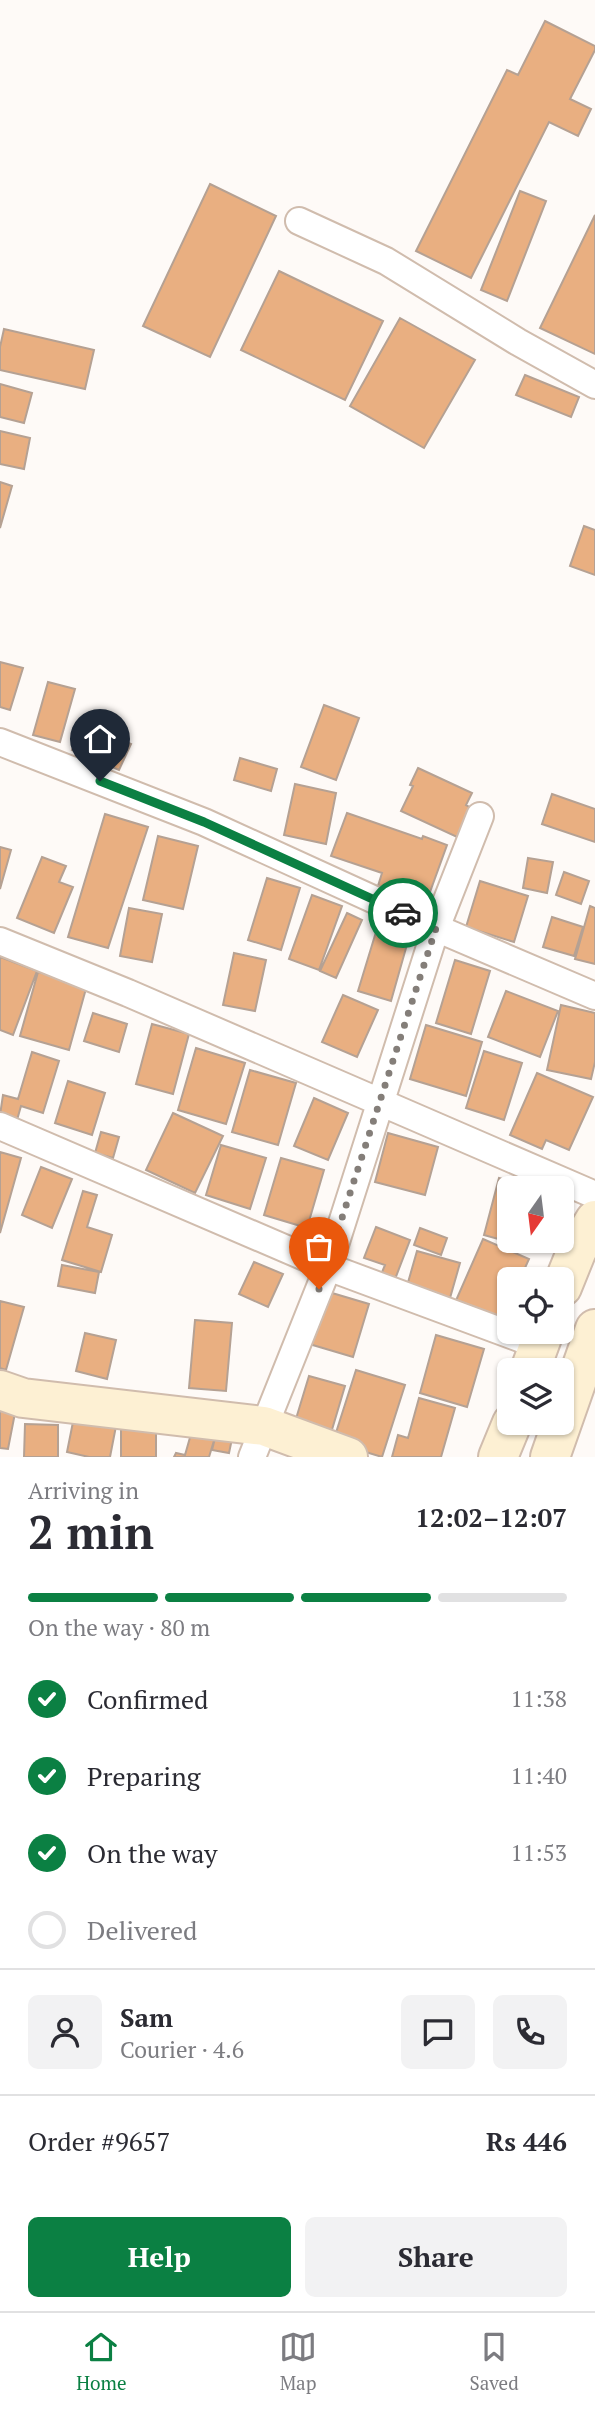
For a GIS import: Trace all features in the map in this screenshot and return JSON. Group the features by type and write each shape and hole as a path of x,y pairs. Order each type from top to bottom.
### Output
{"street":[{"path":"299,221 386,261 518,342 595,384"},
{"path":"0,742 204,822 436,928 595,996"},
{"path":"258,1442 328,1267 436,928 480,817"},
{"path":"0,941 128,993 595,1195"},
{"path":"0,1126 328,1267 537,1349"},
{"path":"570,1267 595,1220"},
{"path":"550,1457 595,1329"},
{"path":"0,1390 23,1398 348,1457"},
{"path":"498,1457 507,1435"}],"building":[{"path":"545,21 595,46 570,99 591,109 578,136 549,122 471,278 416,251 507,70 518,75"},
{"path":"210,184 276,216 210,357 143,326"},
{"path":"520,191 546,201 507,301 481,290"},
{"path":"595,215 595,354 540,328"},
{"path":"279,271 383,321 345,400 241,350"},
{"path":"400,318 475,360 424,448 350,406"},
{"path":"4,329 94,350 85,389 0,370 0,347"},
{"path":"525,375 579,397 571,417 516,395"},
{"path":"0,384 32,393 24,423 0,417"},
{"path":"0,431 30,438 24,469 0,464"},
{"path":"0,482 12,486 0,528"},
{"path":"584,526 595,530 595,575 570,566"},
{"path":"0,662 23,668 10,710 0,707"},
{"path":"48,682 75,689 60,742 33,735"},
{"path":"324,705 359,718 336,780 301,767"},
{"path":"84,723 131,744 119,770 72,750"},
{"path":"240,758 277,769 271,791 234,780"},
{"path":"418,768 472,793 466,805 471,808 457,837 401,811"},
{"path":"295,784 336,793 326,844 284,835"},
{"path":"552,794 595,809 595,842 542,824"},
{"path":"347,813 447,845 426,903 378,886 382,873 331,856"},
{"path":"105,814 148,827 108,948 68,937"},
{"path":"158,836 198,846 183,909 143,900"},
{"path":"0,847 11,850 0,889"},
{"path":"42,857 66,866 59,882 73,887 54,933 17,918"},
{"path":"528,858 553,862 547,893 523,888"},
{"path":"564,872 589,881 581,904 556,895"},
{"path":"267,878 300,888 281,950 248,940"},
{"path":"480,881 528,896 514,942 466,927"},
{"path":"312,895 342,906 319,970 289,959"},
{"path":"590,906 595,908 595,964 575,959"},
{"path":"129,908 162,914 152,962 120,956"},
{"path":"347,913 362,920 336,978 320,971"},
{"path":"552,917 583,927 574,956 543,947"},
{"path":"376,932 408,941 391,1001 358,991"},
{"path":"234,953 266,960 255,1011 223,1005"},
{"path":"0,957 37,971 13,1035 0,1030"},
{"path":"455,960 490,971 471,1034 436,1023"},
{"path":"38,972 87,985 69,1050 20,1036"},
{"path":"506,991 558,1011 540,1057 488,1037"},
{"path":"343,995 378,1010 357,1057 322,1042"},
{"path":"561,1005 595,1013 595,1062 591,1079 547,1070"},
{"path":"93,1013 127,1024 119,1052 84,1041"},
{"path":"152,1024 189,1034 173,1094 136,1084"},
{"path":"426,1025 482,1042 466,1096 410,1079"},
{"path":"196,1048 245,1063 226,1124 178,1110"},
{"path":"484,1051 522,1063 504,1120 466,1108"},
{"path":"32,1052 59,1061 43,1113 21,1106 17,1120 0,1115 3,1095 18,1099"},
{"path":"250,1070 296,1083 278,1145 232,1132"},
{"path":"537,1073 593,1097 569,1150 546,1140 542,1149 510,1135"},
{"path":"68,1081 105,1093 92,1135 55,1123"},
{"path":"314,1098 348,1113 328,1160 294,1146"},
{"path":"173,1113 223,1136 195,1193 146,1170"},
{"path":"101,1132 119,1137 113,1158 95,1153"},
{"path":"388,1133 438,1147 425,1195 375,1182"},
{"path":"221,1145 266,1158 250,1209 206,1195"},
{"path":"0,1152 21,1158 0,1233"},
{"path":"281,1158 324,1170 307,1228 264,1215"},
{"path":"41,1167 72,1179 52,1228 22,1215"},
{"path":"497,1186 497,1239 484,1235"},
{"path":"83,1191 97,1195 87,1227 112,1235 101,1272 62,1260"},
{"path":"376,1227 410,1240 392,1287 378,1282 385,1265 364,1258"},
{"path":"420,1228 447,1238 441,1255 414,1245"},
{"path":"483,1239 497,1245 497,1253 515,1253 529,1259 525,1267 497,1267 497,1324 454,1305"},
{"path":"417,1251 460,1263 450,1298 407,1286"},
{"path":"254,1262 283,1274 268,1307 239,1294"},
{"path":"62,1265 99,1272 95,1293 58,1286"},
{"path":"322,1290 369,1304 353,1357 306,1343"},
{"path":"0,1301 24,1307 6,1370 0,1368"},
{"path":"195,1320 232,1323 226,1391 189,1388"},
{"path":"85,1333 116,1340 107,1379 76,1371"},
{"path":"436,1335 484,1349 467,1407 420,1393"},
{"path":"356,1370 405,1385 382,1457 333,1442"},
{"path":"309,1376 345,1386 331,1433 295,1422"},
{"path":"419,1398 455,1408 441,1457 392,1457 398,1435 408,1438"},
{"path":"0,1410 15,1413 8,1449 0,1448"},
{"path":"75,1412 117,1421 110,1457 89,1457 67,1452"},
{"path":"25,1424 58,1425 58,1457 24,1457"},
{"path":"193,1427 216,1434 209,1457 174,1457 176,1453 185,1455"},
{"path":"121,1429 156,1429 156,1457 121,1457"},
{"path":"217,1430 233,1434 229,1453 212,1450"}],"way so far":[{"path":"319,1289 436,928 403,913"}],"route":[{"path":"100,781 204,822 403,913"}]}
